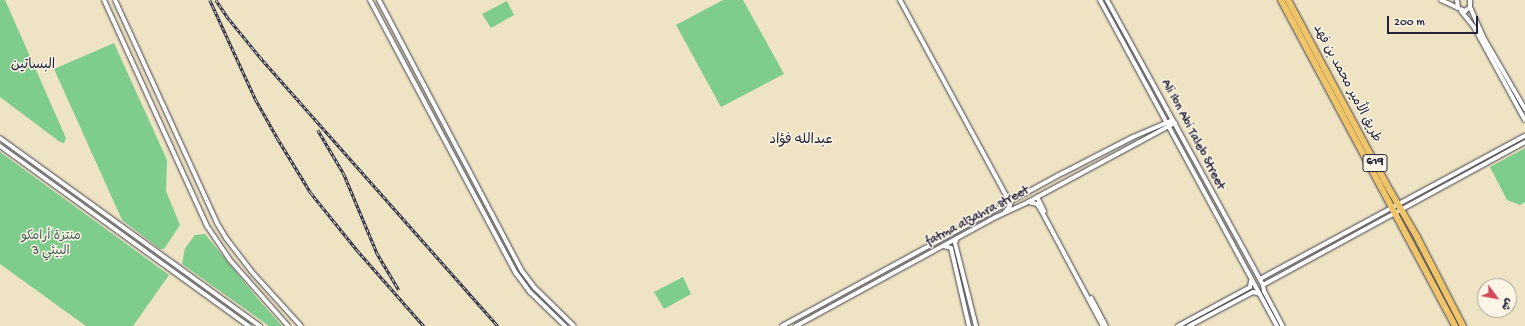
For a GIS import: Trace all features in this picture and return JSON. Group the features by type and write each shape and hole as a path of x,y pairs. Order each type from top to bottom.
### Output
{"highway":[{"name":"طريق الأمير محمد بن فهد","path":"1281,0 1463,326"},
{"name":"طريق الأمير محمد بن فهد","path":"1288,0 1397,209 1455,326"}],"street":[{"path":"104,0 207,226 229,259 288,326"},
{"path":"115,0 217,223 226,238 252,272 301,326"},
{"path":"370,0 516,273 530,292 566,326"},
{"path":"379,0 522,271 535,288 574,326"},
{"path":"900,0 1010,203 1010,206 1004,213"},
{"path":"1100,0 1277,326"},
{"name":"Ali Ibn Abi Taleb Street","path":"1107,0 1263,285"},
{"path":"1441,0 1465,11 1471,2"},
{"path":"1457,0 1460,9 1474,27 1525,120"},
{"path":"1471,2 1485,40 1525,109"},
{"path":"782,326 1133,137 1174,121"},
{"name":"fatma alzahra street","path":"796,326 957,238 1028,202 1168,124"},
{"path":"1283,326 1264,291 1263,285 1525,136"},
{"path":"1132,145 1134,140 1133,137"},
{"path":"0,138 260,326"},
{"path":"1260,279 1525,142"},
{"path":"0,146 249,326"},
{"path":"61,190 64,185"},
{"path":"1037,197 1106,326"},
{"path":"1028,202 1037,204 1041,210 1103,326"},
{"path":"957,238 955,243 976,326"},
{"path":"943,246 951,248 969,326"},
{"path":"1178,326 1250,287 1252,283 1251,279"},
{"path":"1189,326 1254,292 1260,295"}],"green space":[{"path":"0,0 5,0 66,138 64,143 60,142 0,97"},
{"path":"723,0 743,0 784,74 721,107 676,25"},
{"path":"507,1 514,15 491,28 482,14"},
{"path":"114,43 167,160 166,191 180,225 164,249 160,249 122,220 54,69"},
{"path":"1525,148 1525,202 1520,205 1507,200 1490,167"},
{"name":"منتزة أرامكو البيئي 3","path":"0,152 169,275 133,326 86,326 0,264"},
{"path":"205,234 257,298 282,326 269,326 182,264 185,248 195,235"},
{"path":"683,277 691,294 664,309 654,292"}],"railway":[{"path":"210,0 256,100 311,193 358,251 424,326"},
{"path":"216,0 229,19 260,57 498,326"},
{"path":"318,130 344,174 377,253 399,290"}],"district":[{"name":"البساتين","path":"33,66"},
{"name":"عبدالله فؤاد","path":"801,141"}]}
